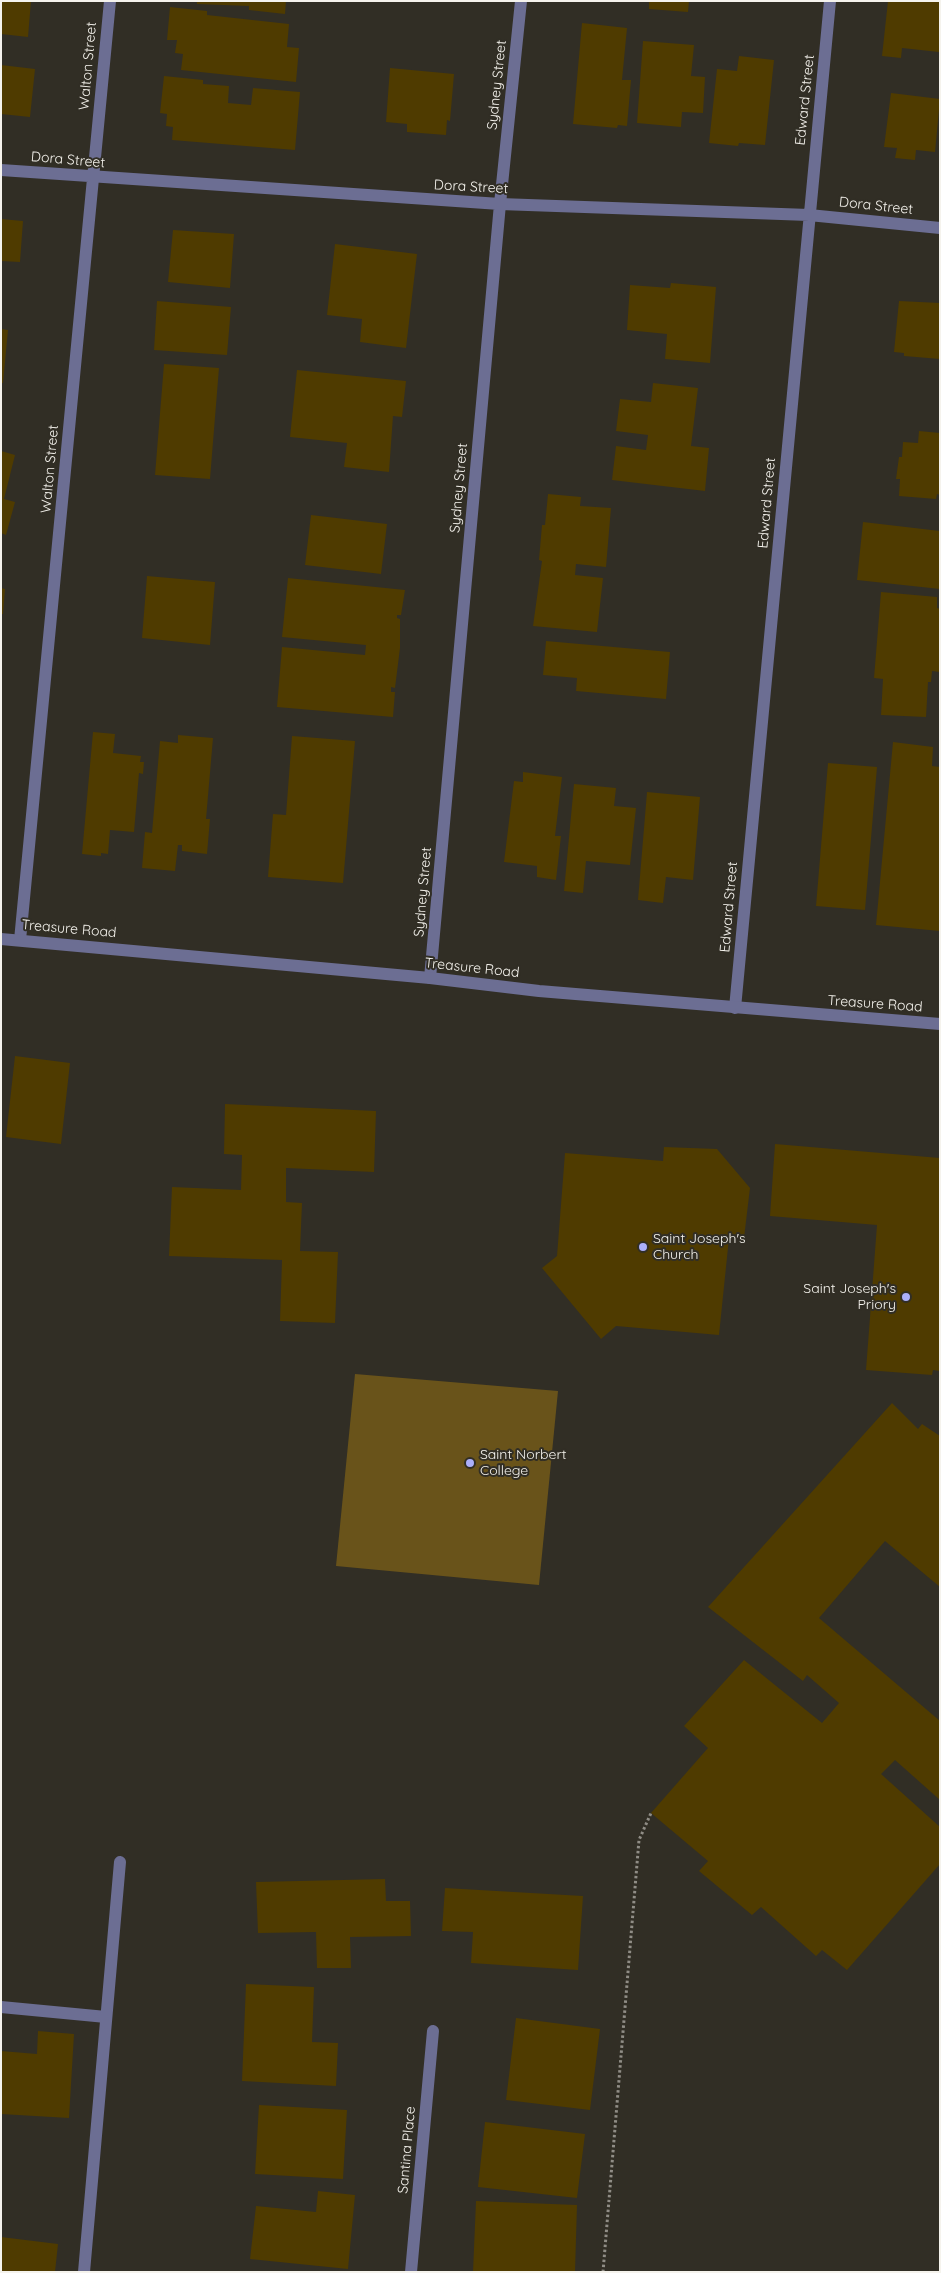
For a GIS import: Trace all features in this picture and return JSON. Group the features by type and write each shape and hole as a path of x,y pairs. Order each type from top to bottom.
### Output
{"street":[{"name":"Walton Street","path":"20,940 110,1"},
{"name":"Sydney Street","path":"430,978 500,204 521,1"},
{"name":"Edward Street","path":"735,1008 830,1"},
{"name":"Dora Street","path":"1,170 500,204 809,215 940,228"},
{"name":"Treasure Road","path":"1,939 430,978 539,991 940,1024"},
{"path":"84,2272 120,1862"},
{"path":"1,2007 106,2017"},
{"name":"Santina Place","path":"410,2272 433,2031"}],"path":[{"path":"603,2272 639,1840 651,1813"}],"shaded area":[{"path":"355,1374 558,1391 539,1585 336,1566"}],"building":[{"path":"1,1 31,1 28,37 1,34"},
{"path":"197,1 286,1 285,14 249,10 249,6 197,4"},
{"path":"649,1 689,1 688,12 649,9"},
{"path":"888,1 940,1 939,52 902,48 901,58 882,56"},
{"path":"170,7 207,11 207,15 289,24 287,47 299,48 296,82 181,70 183,54 175,53 177,40 167,40"},
{"path":"582,23 627,28 622,80 631,80 627,126 618,125 617,128 573,124"},
{"path":"643,41 694,45 691,76 705,77 703,113 682,112 681,127 637,123"},
{"path":"739,56 774,60 765,145 739,143 738,146 709,143 717,69 737,71"},
{"path":"1,65 35,69 30,117 1,114"},
{"path":"390,68 454,74 450,121 447,120 446,135 407,132 407,124 386,122"},
{"path":"164,76 203,80 203,84 229,86 228,103 251,105 253,88 300,92 295,150 172,140 173,127 166,126 167,114 160,113"},
{"path":"891,93 940,99 935,152 916,150 915,160 895,158 897,148 884,147"},
{"path":"1,219 23,221 20,262 1,261"},
{"path":"173,230 234,234 230,288 168,282"},
{"path":"335,244 417,254 406,348 360,342 362,319 327,315"},
{"path":"671,283 716,287 710,363 665,359 667,334 627,330 630,285 670,288"},
{"path":"157,301 231,307 227,355 154,350"},
{"path":"899,301 940,303 940,359 904,356 904,353 894,352"},
{"path":"1,329 8,330 3,383 1,383"},
{"path":"164,364 219,368 210,479 155,475"},
{"path":"297,370 406,381 402,417 393,416 389,472 344,467 347,443 290,437"},
{"path":"653,383 698,388 691,446 709,448 705,491 612,480 616,446 646,450 648,435 616,431 620,399 651,402"},
{"path":"919,431 940,433 940,495 937,494 936,499 899,496 900,479 896,479 899,457 902,457 903,442 918,443"},
{"path":"1,451 15,455 4,499 15,502 6,535 1,533"},
{"path":"548,494 581,497 580,506 611,508 606,567 576,564 575,575 603,578 597,632 533,626 542,561 539,560 542,525 545,525"},
{"path":"311,515 387,524 381,574 305,565"},
{"path":"863,522 940,531 940,589 857,580"},
{"path":"147,576 215,582 210,645 142,638"},
{"path":"288,578 405,590 401,615 397,615 397,618 400,619 400,648 395,688 391,687 391,692 395,692 393,717 277,707 282,647 365,655 366,645 282,637"},
{"path":"1,588 5,589 3,614 1,614"},
{"path":"881,592 937,597 937,608 940,609 940,672 932,671 931,682 928,682 926,717 881,715 883,679 874,678"},
{"path":"546,641 670,652 666,699 576,691 577,678 543,675"},
{"path":"93,732 115,734 113,753 141,756 140,762 144,762 143,774 139,773 134,832 110,830 108,854 101,853 101,856 82,854"},
{"path":"178,735 213,738 206,819 210,819 207,854 182,851 182,845 178,845 175,871 142,868 145,832 152,833 160,741 178,743"},
{"path":"292,736 355,741 343,883 268,877 273,814 286,815"},
{"path":"893,742 933,747 932,766 940,767 940,931 876,925"},
{"path":"828,763 877,767 865,910 816,906"},
{"path":"523,772 562,777 555,836 561,836 556,880 537,877 537,866 504,862 514,781 523,782"},
{"path":"574,784 616,788 614,806 636,808 630,865 586,861 583,893 564,891"},
{"path":"647,792 700,797 693,880 666,877 663,903 638,900"},
{"path":"15,1056 70,1063 61,1144 6,1137"},
{"path":"225,1104 376,1111 374,1172 286,1168 286,1202 302,1203 300,1251 338,1252 335,1323 280,1321 282,1260 169,1256 172,1187 241,1190 242,1155 224,1154"},
{"name":"Saint Joseph's Priory","path":"775,1144 940,1158 940,1371 933,1370 932,1375 866,1370 877,1225 770,1216"},
{"name":"Saint Joseph's Church","path":"664,1147 717,1149 750,1188 744,1238 729,1238 719,1335 616,1326 601,1339 542,1268 557,1256 565,1153 663,1161"},
{"path":"892,1403 918,1429 922,1424 940,1436 940,1587 885,1541 819,1618 940,1721 940,1800 895,1760 881,1774 940,1827 940,1864 847,1970 822,1950 816,1956 761,1907 752,1915 699,1871 708,1861 651,1813 708,1748 684,1726 744,1660 822,1723 839,1703 807,1675 803,1681 708,1607"},
{"path":"385,1879 386,1901 410,1901 411,1936 350,1937 351,1968 317,1968 316,1932 258,1933 256,1882"},
{"path":"445,1888 583,1896 578,1970 471,1963 473,1932 442,1931"},
{"path":"246,1984 314,1987 312,2042 338,2043 336,2086 242,2081"},
{"path":"516,2018 600,2029 590,2110 506,2100"},
{"path":"38,2031 74,2034 69,2118 1,2114 1,2051 37,2054"},
{"path":"259,2105 347,2110 343,2179 255,2174"},
{"path":"485,2122 585,2134 577,2198 478,2187"},
{"path":"318,2191 355,2195 348,2269 250,2259 256,2206 316,2212"},
{"path":"476,2201 577,2205 575,2272 473,2272"},
{"path":"1,2237 58,2244 55,2272 1,2272"}],"place":[{"name":"Saint Joseph's Church","path":"643,1247"},
{"name":"Saint Joseph's Priory","path":"906,1297"},
{"name":"Saint Norbert College","path":"470,1463"}]}
